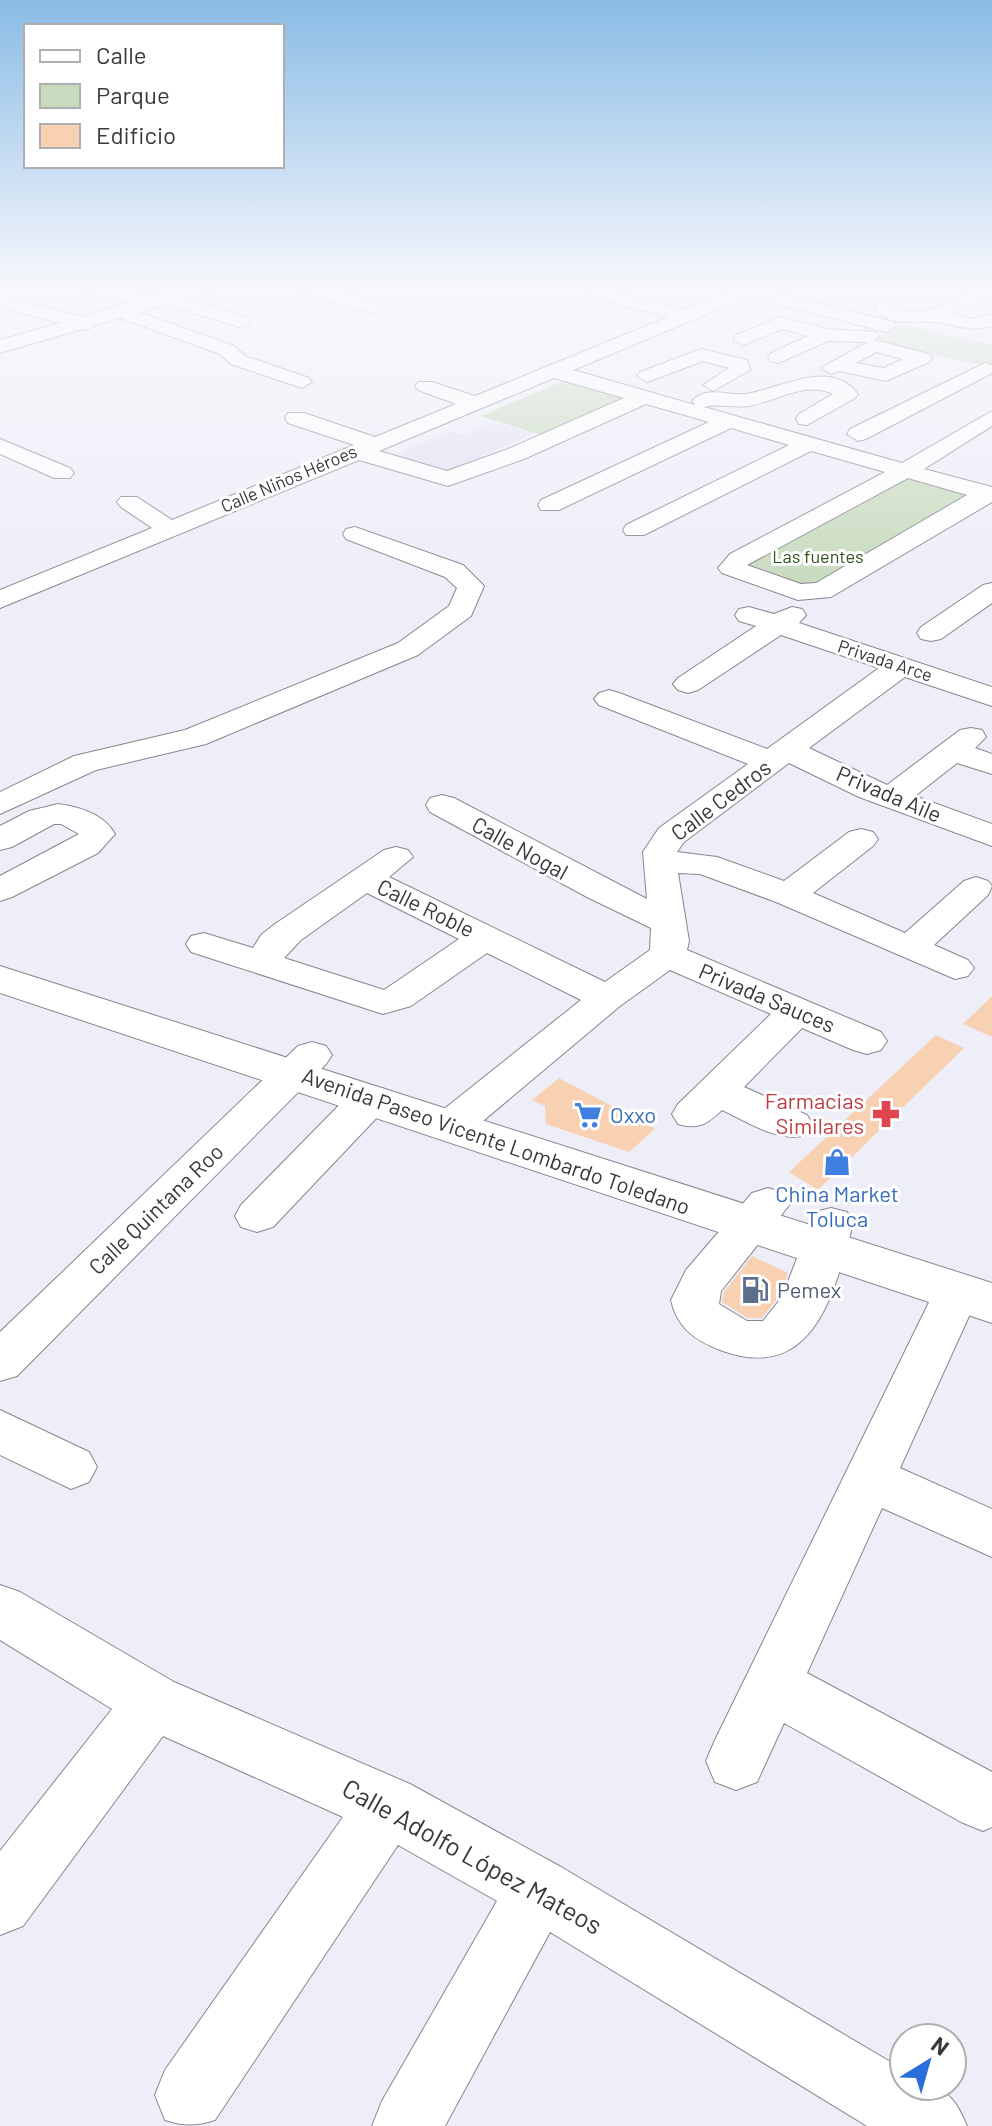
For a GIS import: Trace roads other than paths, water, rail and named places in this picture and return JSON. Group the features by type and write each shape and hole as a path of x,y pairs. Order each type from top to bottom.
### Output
{"main road":[{"name":"Avenida Paseo Vicente Lombardo Toledano","path":"0,956 303,1064 827,1237 984,1294"},
{"name":"Avenida Paseo Vicente Lombardo Toledano","path":"0,979 303,1064 370,1099 461,1118"}],"street":[{"path":"426,386 474,403"},
{"name":"Calle Niños Héroes","path":"0,600 367,451 474,403 523,386"},
{"path":"367,451 528,386"},
{"path":"296,418 367,451 448,479 516,454 640,386"},
{"path":"664,386 810,443 990,494"},
{"path":"664,386 711,404 757,399 789,386"},
{"path":"550,505 711,404 726,386"},
{"path":"757,399 811,416 848,394 824,386"},
{"path":"858,434 951,386"},
{"path":"925,399 991,417"},
{"path":"794,610 748,576 731,568 732,564 906,470 991,417"},
{"path":"384,421 409,430"},
{"path":"635,530 810,443"},
{"path":"6,453 62,473"},
{"path":"688,684 822,591 990,494"},
{"path":"129,502 169,529"},
{"path":"0,804 85,763 195,737 354,672 408,649 461,610 471,586 454,571 355,534"},
{"path":"931,633 992,591"},
{"name":"Privada Arce","path":"749,615 794,610 901,666 992,697"},
{"name":"Calle Cedros","path":"664,861 780,756 901,666"},
{"name":"Privada Aile","path":"609,699 780,756 992,836"},
{"path":"891,798 962,744 992,765"},
{"name":"Calle Nogal","path":"442,805 599,890 668,939"},
{"path":"0,840 45,817 59,814 67,815 98,834 86,846 0,890"},
{"path":"788,895 861,839"},
{"path":"365,879 396,857"},
{"path":"461,1118 607,998 668,939 664,861"},
{"path":"599,890 664,861 705,864 788,895 955,968"},
{"name":"Calle Roble","path":"263,962 274,943 365,879 607,998"},
{"path":"909,948 976,888"},
{"path":"204,944 383,1002 398,998 486,937"},
{"name":"Privada Sauces","path":"668,939 797,1011 867,1041"},
{"path":"792,1125 705,1102 797,1011"},
{"name":"Calle Quintana Roo","path":"0,1362 303,1064"},
{"path":"257,1216 370,1099"},
{"path":"760,1216 702,1282 694,1300 698,1315 751,1341 767,1340 784,1331 797,1314 827,1237"},
{"path":"736,1761 870,1479 984,1294"},
{"path":"0,1431 71,1467"},
{"path":"870,1479 992,1534"},
{"name":"Calle Adolfo López Mateos","path":"0,1610 153,1702 388,1806 539,1889 918,2122"},
{"path":"772,1685 983,1800"},
{"path":"0,1903 153,1702"},
{"path":"190,2095 388,1806"},
{"path":"407,2126 539,1889"}],"place":[{"name":"Farmacias Similares","path":"886,1114"},
{"name":"Oxxo","path":"588,1115"},
{"name":"China Market Toluca","path":"837,1162"},
{"name":"Pemex","path":"755,1290"}],"park label":[{"name":"Las fuentes","path":"818,557"}]}
